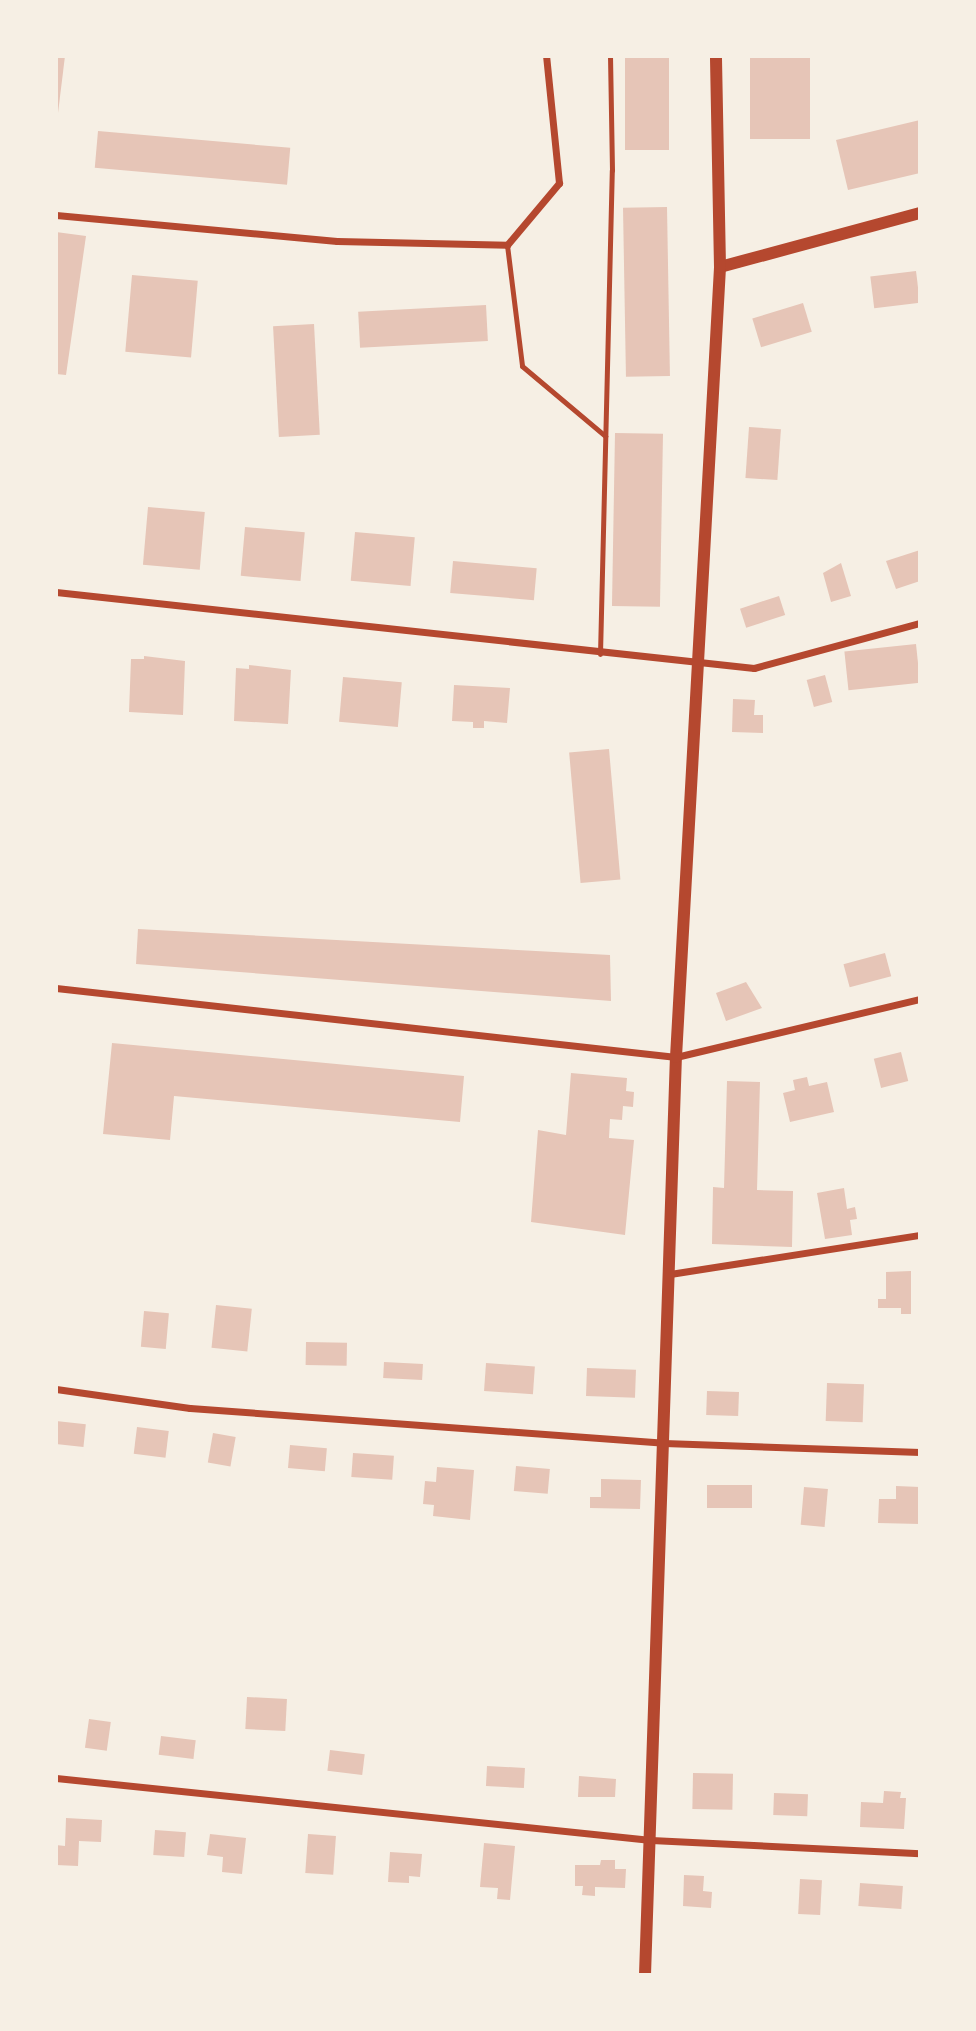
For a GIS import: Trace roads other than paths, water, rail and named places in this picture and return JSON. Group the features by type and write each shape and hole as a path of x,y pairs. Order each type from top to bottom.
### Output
{"street":[{"path":"56,215 337,242 507,245 559,183 546,56"},
{"path":"645,1975 676,1057 720,267 716,56"},
{"path":"720,267 920,213"},
{"path":"56,592 699,665 754,668 920,623"},
{"path":"56,988 676,1057 920,999"},
{"path":"670,1274 920,1235"},
{"path":"56,1389 190,1408 664,1443 920,1452"},
{"path":"56,1778 651,1840 920,1853"}],"lane":[{"path":"600,654 612,170 610,56"},
{"path":"507,245 522,366 606,436"}]}
